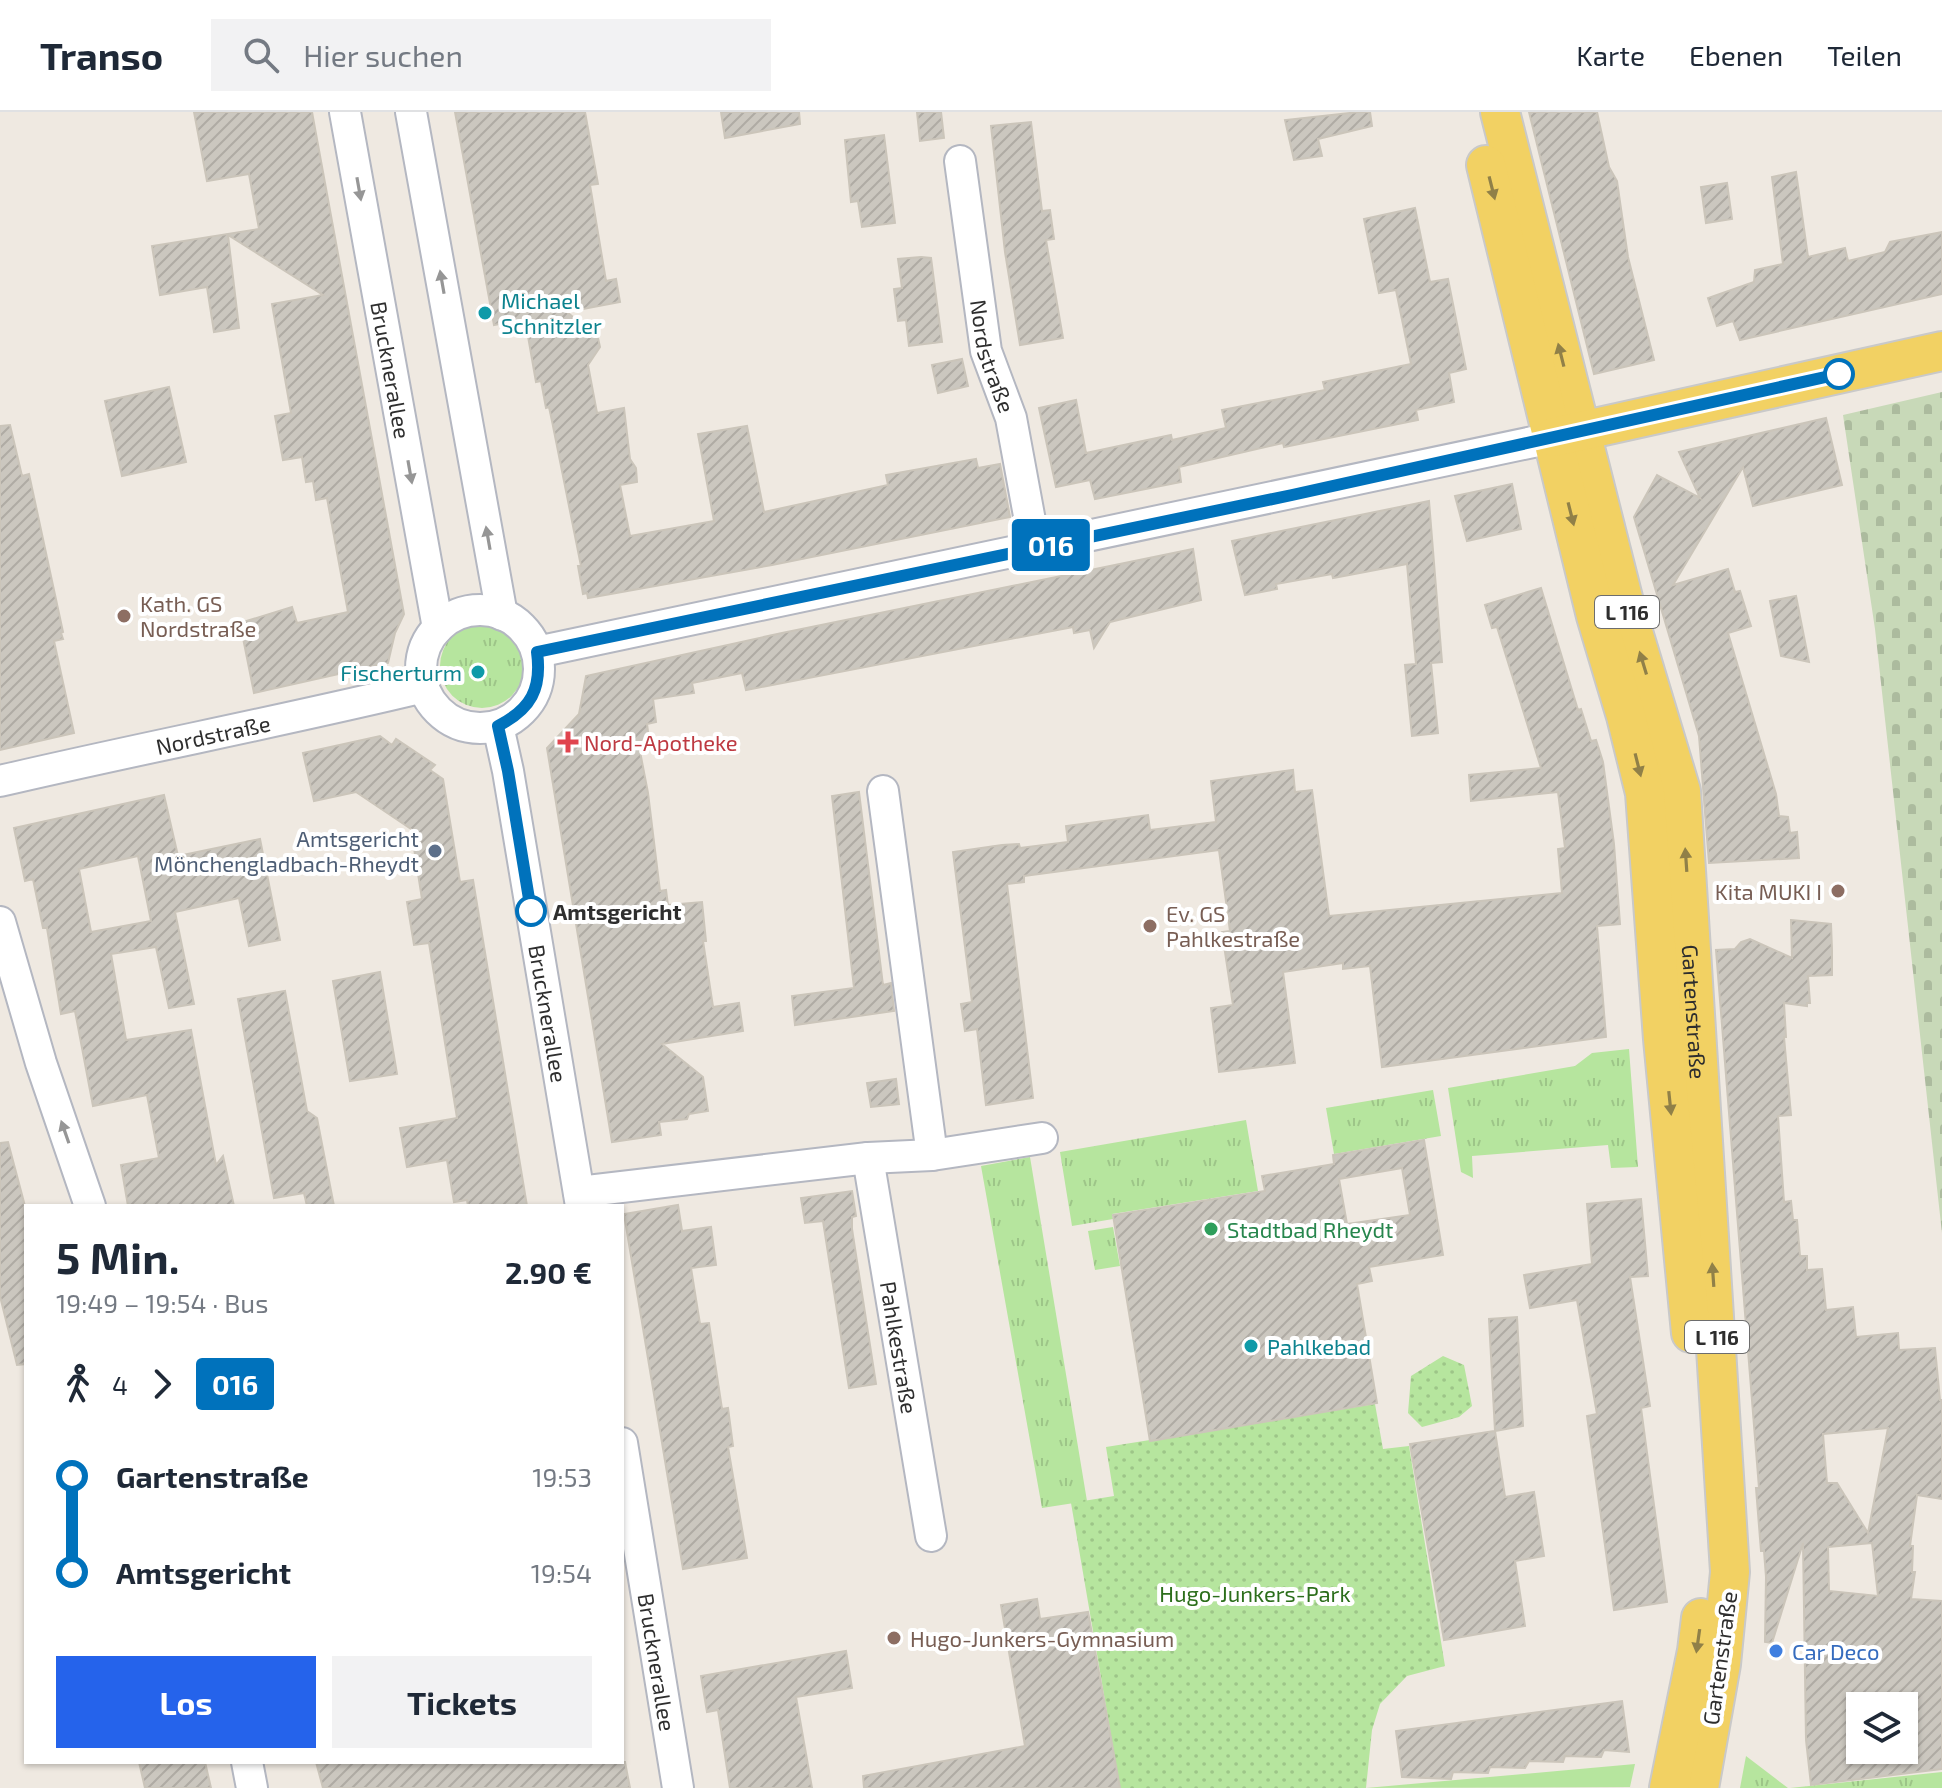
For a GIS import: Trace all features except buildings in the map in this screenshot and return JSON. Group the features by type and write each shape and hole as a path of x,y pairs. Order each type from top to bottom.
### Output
{"main road":[{"name":"Gartenstraße","path":"1473,112 1566,434 1624,602 1681,791 1730,1572 1721,1664 1699,1788"},
{"name":"Gartenstraße","path":"1500,112 1566,434 1596,616 1645,793 1663,1039 1698,1420 1706,1583 1697,1651 1669,1788"},
{"path":"1566,434 1942,351"}],"street":[{"name":"Brucknerallee","path":"345,112 438,628"},
{"path":"411,112 502,615"},
{"name":"Nordstraße","path":"960,161 986,351 1011,418 1035,548"},
{"path":"537,652 1566,434"},
{"path":"484,610 502,615 523,629 537,652 538,679 528,705 515,718 498,726 479,729 460,725 443,716 430,702 420,669 423,654 438,628 450,618 465,612 484,610"},
{"name":"Nordstraße","path":"0,781 168,742 278,722 424,687"},
{"name":"Brucknerallee","path":"498,726 580,1199"},
{"path":"883,791 932,1155"},
{"path":"0,922 41,1063 89,1204"},
{"path":"580,1199 868,1158 932,1155 1042,1138"},
{"name":"Pahlkestraße","path":"868,1158 931,1536"},
{"name":"Brucknerallee","path":"624,1455 678,1788"},
{"path":"247,1764 252,1788"}],"green space":[{"path":"1942,392 1942,1233 1875,629 1843,415"},
{"path":"482,624 498,627 512,636 521,650 524,666 521,682 512,696 498,705 482,708 466,705 452,696 443,682 440,666 443,650 452,636 466,627"},
{"path":"1629,1049 1638,1167 1611,1168 1608,1145 1472,1156 1473,1178 1461,1172 1448,1088 1575,1066 1592,1053"},
{"path":"1433,1090 1441,1136 1334,1154 1326,1108"},
{"path":"1246,1120 1258,1191 1112,1214 1113,1219 1072,1226 1060,1152"},
{"path":"1030,1157 1087,1501 1042,1508 981,1166"},
{"path":"1113,1227 1120,1266 1095,1270 1088,1231"},
{"path":"1443,1356 1464,1365 1472,1406 1459,1417 1422,1427 1408,1413 1411,1376"},
{"name":"Hugo-Junkers-Park","path":"1375,1404 1383,1449 1409,1446 1445,1666 1407,1676 1380,1704 1372,1730 1366,1788 1120,1788 1071,1503 1114,1496 1106,1447"},
{"path":"1746,1756 1788,1788 1740,1788"},
{"path":"1635,1764 1630,1787 1366,1788"},
{"path":"1942,1772 1942,1788 1790,1788"}],"bus line":[{"name":"016","path":"531,911 498,726 515,718 528,705 536,688 539,670 537,652 1292,495 1839,374"}],"place":[{"name":"Michael Schnitzler","path":"485,313"},
{"name":"Kath. GS Nordstraße","path":"124,616"},
{"name":"Fischerturm","path":"478,672"},
{"name":"Nord-Apotheke","path":"568,742"},
{"name":"Amtsgericht Mönchengladbach-Rheydt","path":"435,851"},
{"name":"Kita MUKI I","path":"1838,891"},
{"name":"Amtsgericht","path":"531,911"},
{"name":"Ev. GS Pahlkestraße","path":"1150,926"},
{"name":"Stadtbad Rheydt","path":"1211,1229"},
{"name":"Pahlkebad","path":"1251,1346"},
{"name":"Hugo-Junkers-Gymnasium","path":"894,1638"},
{"name":"Car Deco","path":"1776,1651"}]}
